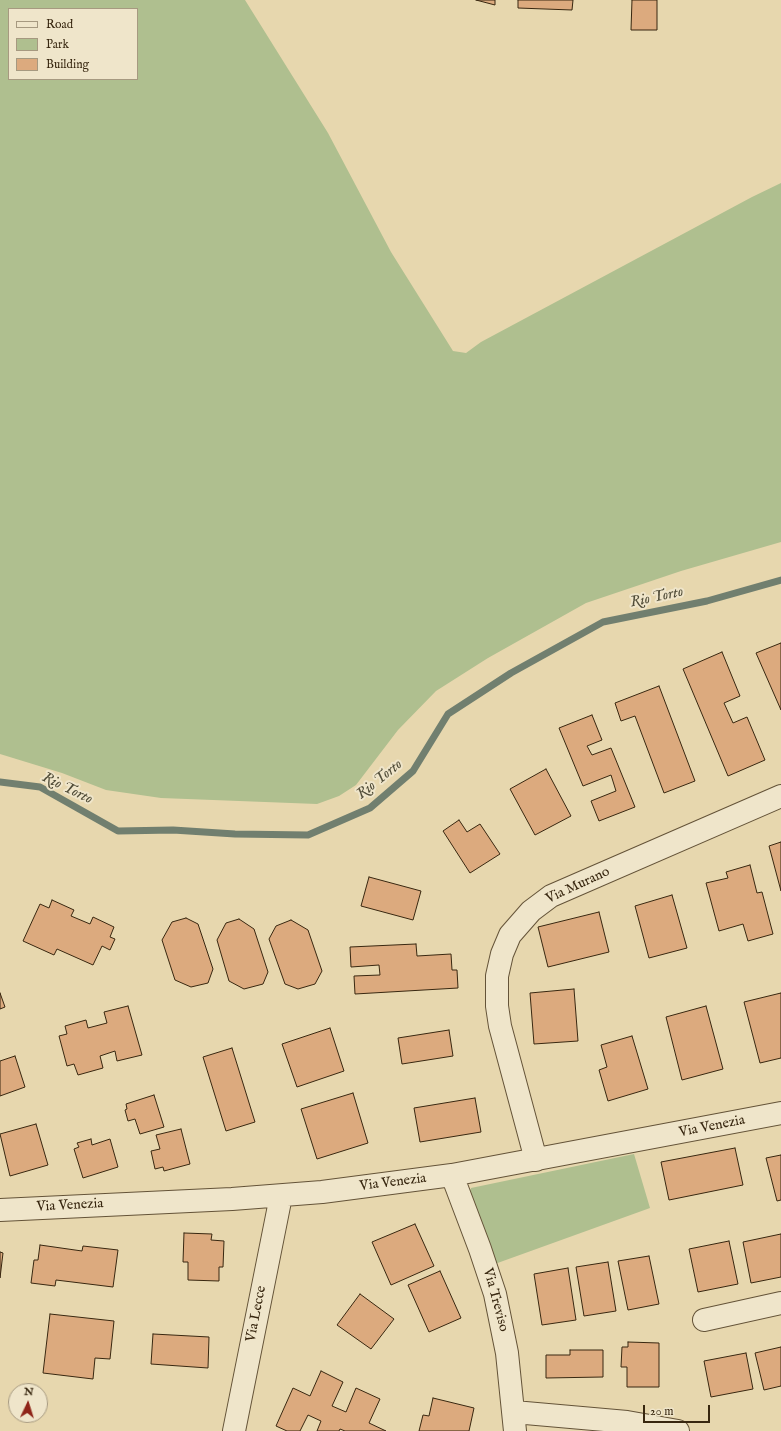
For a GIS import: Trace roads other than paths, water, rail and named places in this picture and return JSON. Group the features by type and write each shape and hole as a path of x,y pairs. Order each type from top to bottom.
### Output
{"street":[{"name":"Via Murano","path":"536,1160 500,1026 497,1006 497,976 502,954 510,935 531,910 551,896 781,796"},
{"name":"Via Venezia","path":"0,1210 281,1196 452,1175 781,1113"},
{"name":"Via Treviso","path":"452,1175 495,1294 507,1353 515,1422"},
{"name":"Via Lecce","path":"234,1431 281,1196"},
{"path":"704,1320 781,1303"},
{"path":"515,1422 627,1422 678,1431"}],"waterway":[{"name":"Rio Torto","path":"0,782 40,787 118,831 173,830 235,834 308,835 370,808 413,771 448,714 511,673 603,622 707,601 781,580"}]}
